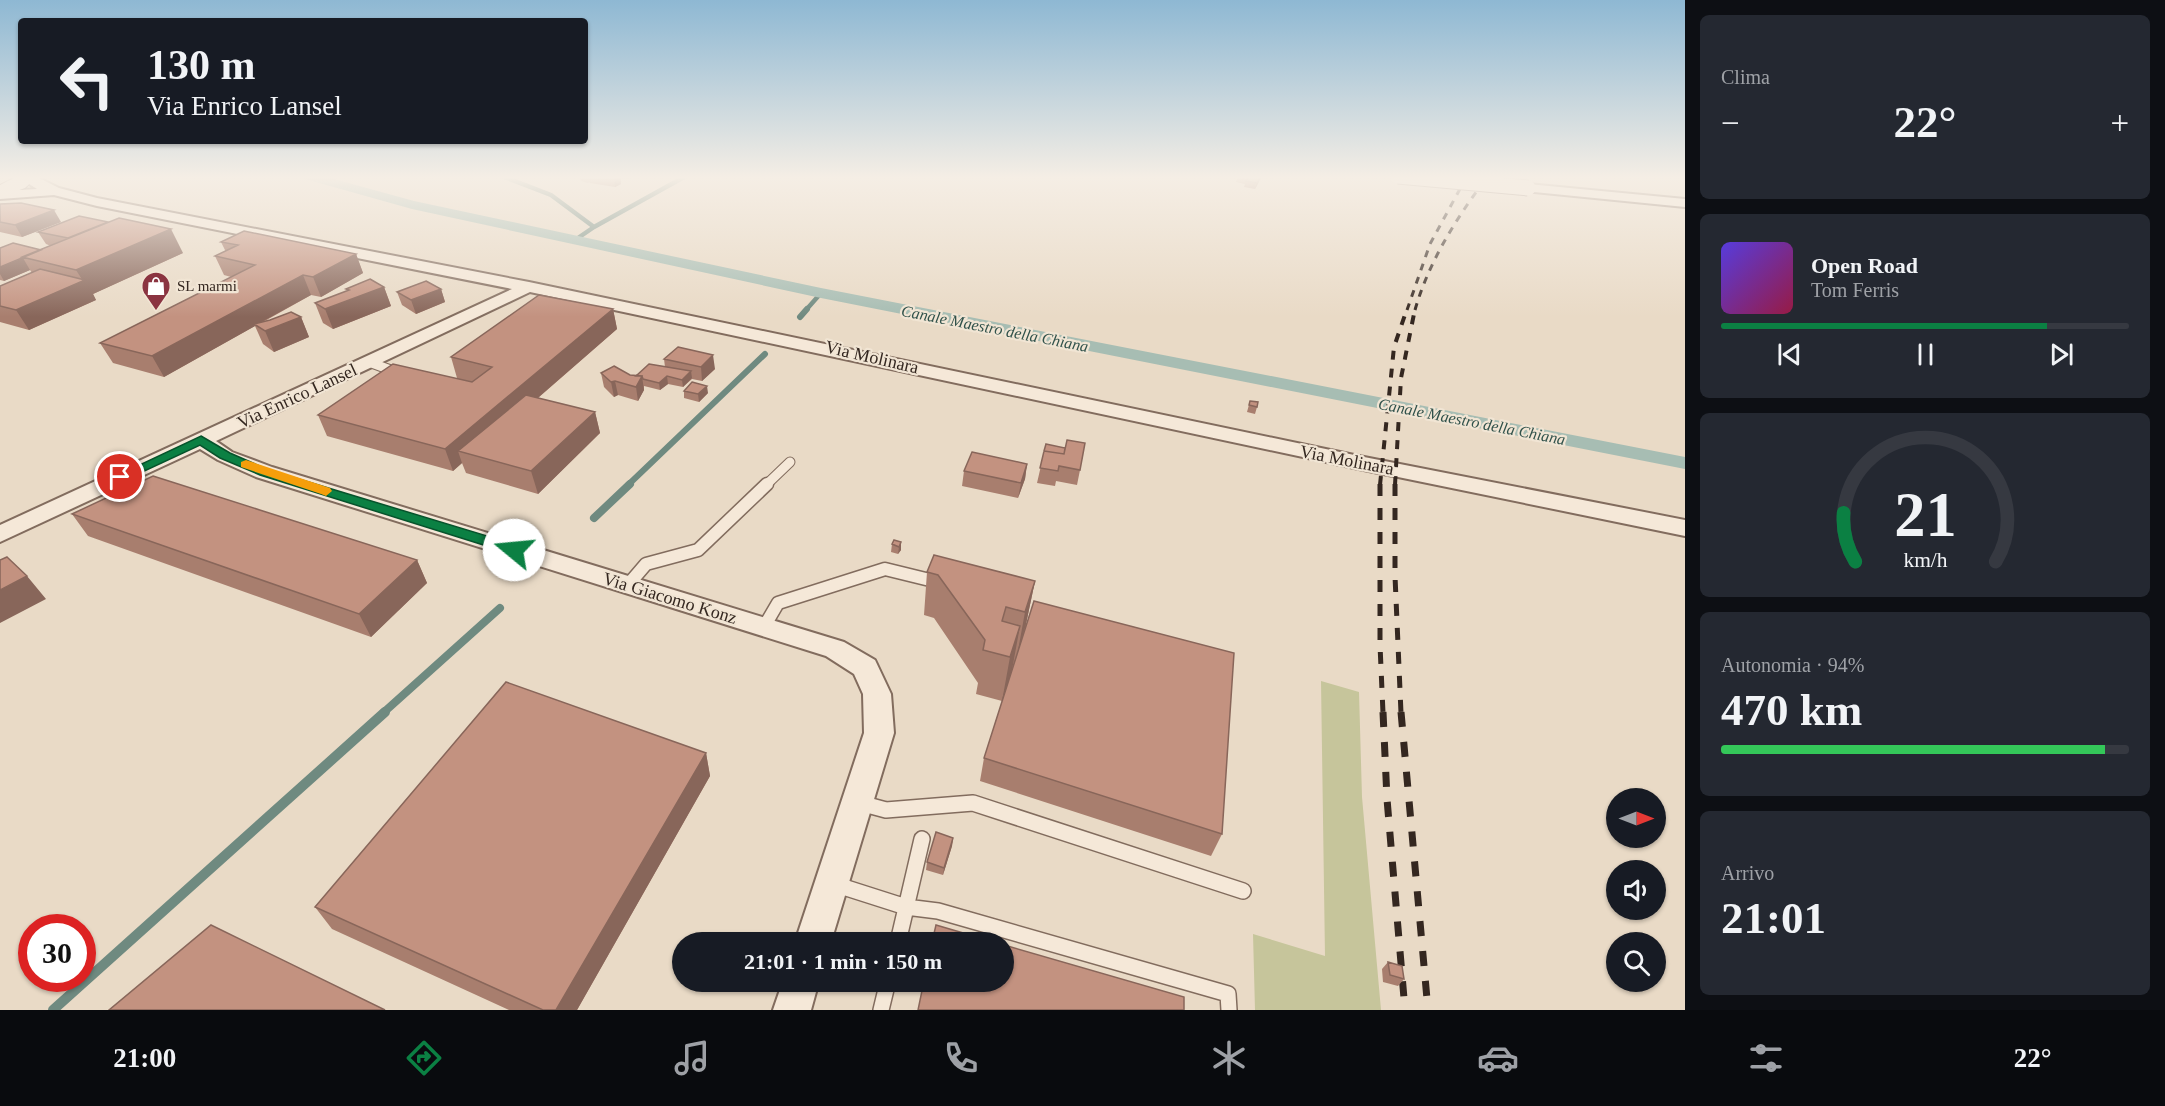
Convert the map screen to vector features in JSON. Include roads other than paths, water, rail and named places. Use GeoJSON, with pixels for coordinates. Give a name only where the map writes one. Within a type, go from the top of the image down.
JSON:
{"type":"FeatureCollection","features":[{"type":"Feature","properties":{"kind":"street","name":"Via Molinara"},"geometry":{"type":"LineString","coordinates":[[207,223],[810,344],[1299,451],[1685,528]]}},
{"type":"Feature","properties":{"kind":"street","name":"Via Enrico Lansel"},"geometry":{"type":"LineString","coordinates":[[0,534],[529,287]]}},
{"type":"Feature","properties":{"kind":"street","name":"Via Giacomo Konz"},"geometry":{"type":"LineString","coordinates":[[201,440],[225,456],[264,472],[835,649],[865,667],[877,694],[879,733],[816,932]]}},
{"type":"Feature","properties":{"kind":"street"},"geometry":{"type":"LineString","coordinates":[[792,1010],[798,992]]}},
{"type":"Feature","properties":{"kind":"lane"},"geometry":{"type":"LineString","coordinates":[[369,363],[381,369],[404,374]]}},
{"type":"Feature","properties":{"kind":"lane"},"geometry":{"type":"LineString","coordinates":[[628,585],[646,564],[698,550],[790,462]]}},
{"type":"Feature","properties":{"kind":"lane"},"geometry":{"type":"LineString","coordinates":[[764,627],[778,603],[885,569],[952,585]]}},
{"type":"Feature","properties":{"kind":"lane"},"geometry":{"type":"LineString","coordinates":[[856,803],[886,810],[973,803],[1243,891]]}},
{"type":"Feature","properties":{"kind":"lane"},"geometry":{"type":"LineString","coordinates":[[900,932],[922,839]]}},
{"type":"Feature","properties":{"kind":"lane"},"geometry":{"type":"LineString","coordinates":[[831,884],[906,907],[938,911],[1228,994],[1229,1010]]}},
{"type":"Feature","properties":{"kind":"lane"},"geometry":{"type":"LineString","coordinates":[[881,1010],[885,992]]}},
{"type":"Feature","properties":{"kind":"waterway","name":"Canale Maestro della Chiana"},"geometry":{"type":"LineString","coordinates":[[496,223],[821,293],[1685,463]]}},
{"type":"Feature","properties":{"kind":"waterway"},"geometry":{"type":"LineString","coordinates":[[589,223],[594,227]]}},
{"type":"Feature","properties":{"kind":"waterway"},"geometry":{"type":"LineString","coordinates":[[594,227],[601,223]]}},
{"type":"Feature","properties":{"kind":"waterway"},"geometry":{"type":"LineString","coordinates":[[575,240],[594,227]]}},
{"type":"Feature","properties":{"kind":"waterway"},"geometry":{"type":"LineString","coordinates":[[806,310],[821,293]]}},
{"type":"Feature","properties":{"kind":"waterway"},"geometry":{"type":"LineString","coordinates":[[800,317],[807,309]]}},
{"type":"Feature","properties":{"kind":"waterway"},"geometry":{"type":"LineString","coordinates":[[628,485],[765,354]]}},
{"type":"Feature","properties":{"kind":"waterway"},"geometry":{"type":"LineString","coordinates":[[594,518],[630,484]]}},
{"type":"Feature","properties":{"kind":"waterway"},"geometry":{"type":"LineString","coordinates":[[383,713],[500,608]]}},
{"type":"Feature","properties":{"kind":"waterway"},"geometry":{"type":"LineString","coordinates":[[53,1010],[385,712]]}},
{"type":"Feature","properties":{"kind":"railway"},"geometry":{"type":"LineString","coordinates":[[1407,310],[1430,244],[1441,223]]}},
{"type":"Feature","properties":{"kind":"railway"},"geometry":{"type":"LineString","coordinates":[[1415,310],[1428,274],[1455,223]]}},
{"type":"Feature","properties":{"kind":"railway"},"geometry":{"type":"LineString","coordinates":[[1380,485],[1394,347],[1407,309]]}},
{"type":"Feature","properties":{"kind":"railway"},"geometry":{"type":"LineString","coordinates":[[1395,485],[1401,378],[1415,309]]}},
{"type":"Feature","properties":{"kind":"railway"},"geometry":{"type":"LineString","coordinates":[[1380,485],[1380,645],[1383,713]]}},
{"type":"Feature","properties":{"kind":"railway"},"geometry":{"type":"LineString","coordinates":[[1395,485],[1395,576],[1401,713]]}},
{"type":"Feature","properties":{"kind":"railway"},"geometry":{"type":"LineString","coordinates":[[1383,712],[1387,799],[1405,1010]]}},
{"type":"Feature","properties":{"kind":"railway"},"geometry":{"type":"LineString","coordinates":[[1401,712],[1428,1010]]}},
{"type":"Feature","properties":{"kind":"place","name":"SL marmi"},"geometry":{"type":"Point","coordinates":[156,312]}}]}
